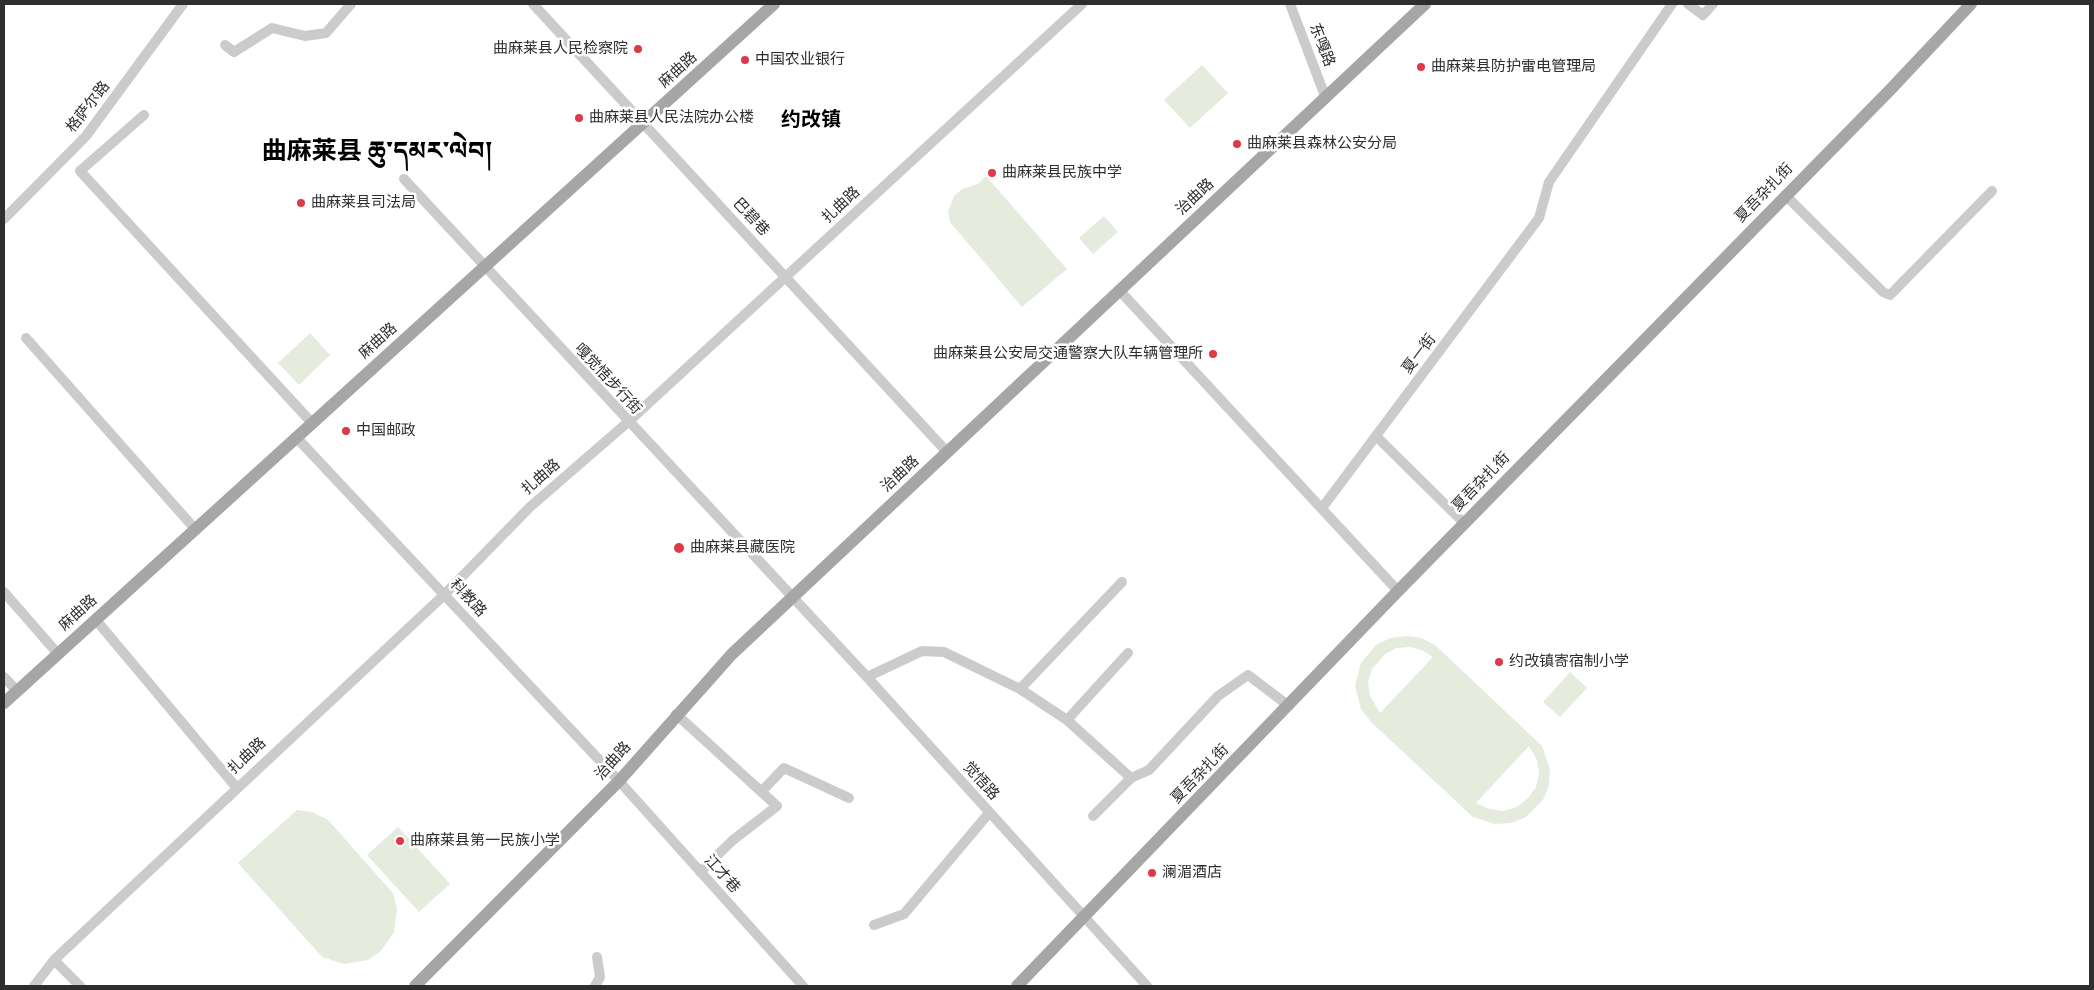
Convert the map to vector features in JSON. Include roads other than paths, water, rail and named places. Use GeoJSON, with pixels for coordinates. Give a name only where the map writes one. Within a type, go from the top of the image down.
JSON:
{"type":"FeatureCollection","features":[{"type":"Feature","properties":{"kind":"main road","name":"麻曲路"},"geometry":{"type":"LineString","coordinates":[[4,703],[774,4]]}},
{"type":"Feature","properties":{"kind":"main road","name":"夏吾杂扎街"},"geometry":{"type":"LineString","coordinates":[[1017,986],[1464,523],[1890,90],[1970,4]]}},
{"type":"Feature","properties":{"kind":"main road","name":"治曲路"},"geometry":{"type":"LineString","coordinates":[[415,986],[619,781],[676,714],[732,654],[1421,5]]}},
{"type":"Feature","properties":{"kind":"street","name":"格萨尔路"},"geometry":{"type":"LineString","coordinates":[[4,219],[86,136],[183,4]]}},
{"type":"Feature","properties":{"kind":"street"},"geometry":{"type":"LineString","coordinates":[[225,45],[234,52],[272,28],[305,36],[326,32],[351,4]]}},
{"type":"Feature","properties":{"kind":"street","name":"巴碧巷"},"geometry":{"type":"LineString","coordinates":[[533,4],[947,452]]}},
{"type":"Feature","properties":{"kind":"street","name":"扎曲路"},"geometry":{"type":"LineString","coordinates":[[34,986],[54,960],[444,594],[530,507],[628,422],[1082,4]]}},
{"type":"Feature","properties":{"kind":"street","name":"东嘎路"},"geometry":{"type":"LineString","coordinates":[[1290,4],[1326,96]]}},
{"type":"Feature","properties":{"kind":"street","name":"夏一街"},"geometry":{"type":"LineString","coordinates":[[1322,508],[1539,218],[1549,182],[1672,4]]}},
{"type":"Feature","properties":{"kind":"street"},"geometry":{"type":"LineString","coordinates":[[1688,4],[1703,15],[1713,4]]}},
{"type":"Feature","properties":{"kind":"street"},"geometry":{"type":"LineString","coordinates":[[144,115],[80,171],[312,423]]}},
{"type":"Feature","properties":{"kind":"street","name":"嘎觉悟步行街"},"geometry":{"type":"LineString","coordinates":[[404,179],[792,598]]}},
{"type":"Feature","properties":{"kind":"street"},"geometry":{"type":"LineString","coordinates":[[1785,195],[1883,292],[1890,295],[1992,191]]}},
{"type":"Feature","properties":{"kind":"street"},"geometry":{"type":"LineString","coordinates":[[1119,290],[1398,591]]}},
{"type":"Feature","properties":{"kind":"street"},"geometry":{"type":"LineString","coordinates":[[26,338],[195,529]]}},
{"type":"Feature","properties":{"kind":"street"},"geometry":{"type":"LineString","coordinates":[[1376,436],[1464,523]]}},
{"type":"Feature","properties":{"kind":"street","name":"科教路"},"geometry":{"type":"LineString","coordinates":[[296,437],[619,781]]}},
{"type":"Feature","properties":{"kind":"street"},"geometry":{"type":"LineString","coordinates":[[1020,689],[1122,582]]}},
{"type":"Feature","properties":{"kind":"street"},"geometry":{"type":"LineString","coordinates":[[4,592],[58,654]]}},
{"type":"Feature","properties":{"kind":"street","name":"觉悟路"},"geometry":{"type":"LineString","coordinates":[[792,598],[867,677],[1146,986]]}},
{"type":"Feature","properties":{"kind":"street"},"geometry":{"type":"LineString","coordinates":[[96,620],[236,788]]}},
{"type":"Feature","properties":{"kind":"street"},"geometry":{"type":"LineString","coordinates":[[867,677],[922,651],[944,652],[1020,689],[1067,720],[1132,778]]}},
{"type":"Feature","properties":{"kind":"street"},"geometry":{"type":"LineString","coordinates":[[1067,720],[1128,653]]}},
{"type":"Feature","properties":{"kind":"street"},"geometry":{"type":"LineString","coordinates":[[1093,816],[1132,778],[1149,770],[1218,696],[1248,675],[1289,706]]}},
{"type":"Feature","properties":{"kind":"street"},"geometry":{"type":"LineString","coordinates":[[4,677],[17,691]]}},
{"type":"Feature","properties":{"kind":"street"},"geometry":{"type":"LineString","coordinates":[[676,714],[777,806],[733,840],[700,872]]}},
{"type":"Feature","properties":{"kind":"street"},"geometry":{"type":"LineString","coordinates":[[761,792],[784,768],[849,798]]}},
{"type":"Feature","properties":{"kind":"street","name":"江才巷"},"geometry":{"type":"LineString","coordinates":[[619,781],[804,986]]}},
{"type":"Feature","properties":{"kind":"street"},"geometry":{"type":"LineString","coordinates":[[874,925],[904,914],[989,813]]}},
{"type":"Feature","properties":{"kind":"street"},"geometry":{"type":"LineString","coordinates":[[594,986],[600,977],[597,957]]}},
{"type":"Feature","properties":{"kind":"street"},"geometry":{"type":"LineString","coordinates":[[54,960],[80,986]]}},
{"type":"Feature","properties":{"kind":"place","name":"曲麻莱县人民检察院"},"geometry":{"type":"Point","coordinates":[638,49]}},
{"type":"Feature","properties":{"kind":"place","name":"中国农业银行"},"geometry":{"type":"Point","coordinates":[745,60]}},
{"type":"Feature","properties":{"kind":"place","name":"曲麻莱县防护雷电管理局"},"geometry":{"type":"Point","coordinates":[1421,67]}},
{"type":"Feature","properties":{"kind":"place","name":"曲麻莱县人民法院办公楼"},"geometry":{"type":"Point","coordinates":[579,118]}},
{"type":"Feature","properties":{"kind":"place","name":"曲麻莱县森林公安分局"},"geometry":{"type":"Point","coordinates":[1237,144]}},
{"type":"Feature","properties":{"kind":"place","name":"曲麻莱县民族中学"},"geometry":{"type":"Point","coordinates":[992,173]}},
{"type":"Feature","properties":{"kind":"place","name":"曲麻莱县司法局"},"geometry":{"type":"Point","coordinates":[301,203]}},
{"type":"Feature","properties":{"kind":"place","name":"曲麻莱县公安局交通警察大队车辆管理所"},"geometry":{"type":"Point","coordinates":[1213,354]}},
{"type":"Feature","properties":{"kind":"place","name":"中国邮政"},"geometry":{"type":"Point","coordinates":[346,431]}},
{"type":"Feature","properties":{"kind":"place","name":"曲麻莱县藏医院"},"geometry":{"type":"Point","coordinates":[679,548]}},
{"type":"Feature","properties":{"kind":"place","name":"约改镇寄宿制小学"},"geometry":{"type":"Point","coordinates":[1499,662]}},
{"type":"Feature","properties":{"kind":"place","name":"曲麻莱县第一民族小学"},"geometry":{"type":"Point","coordinates":[400,841]}},
{"type":"Feature","properties":{"kind":"place","name":"澜湄酒店"},"geometry":{"type":"Point","coordinates":[1152,873]}},
{"type":"Feature","properties":{"kind":"district","name":"约改镇"},"geometry":{"type":"Point","coordinates":[811,120]}},
{"type":"Feature","properties":{"kind":"district","name":"曲麻莱县 ཆུ་དམར་ལེབ།"},"geometry":{"type":"Point","coordinates":[377,152]}}]}
